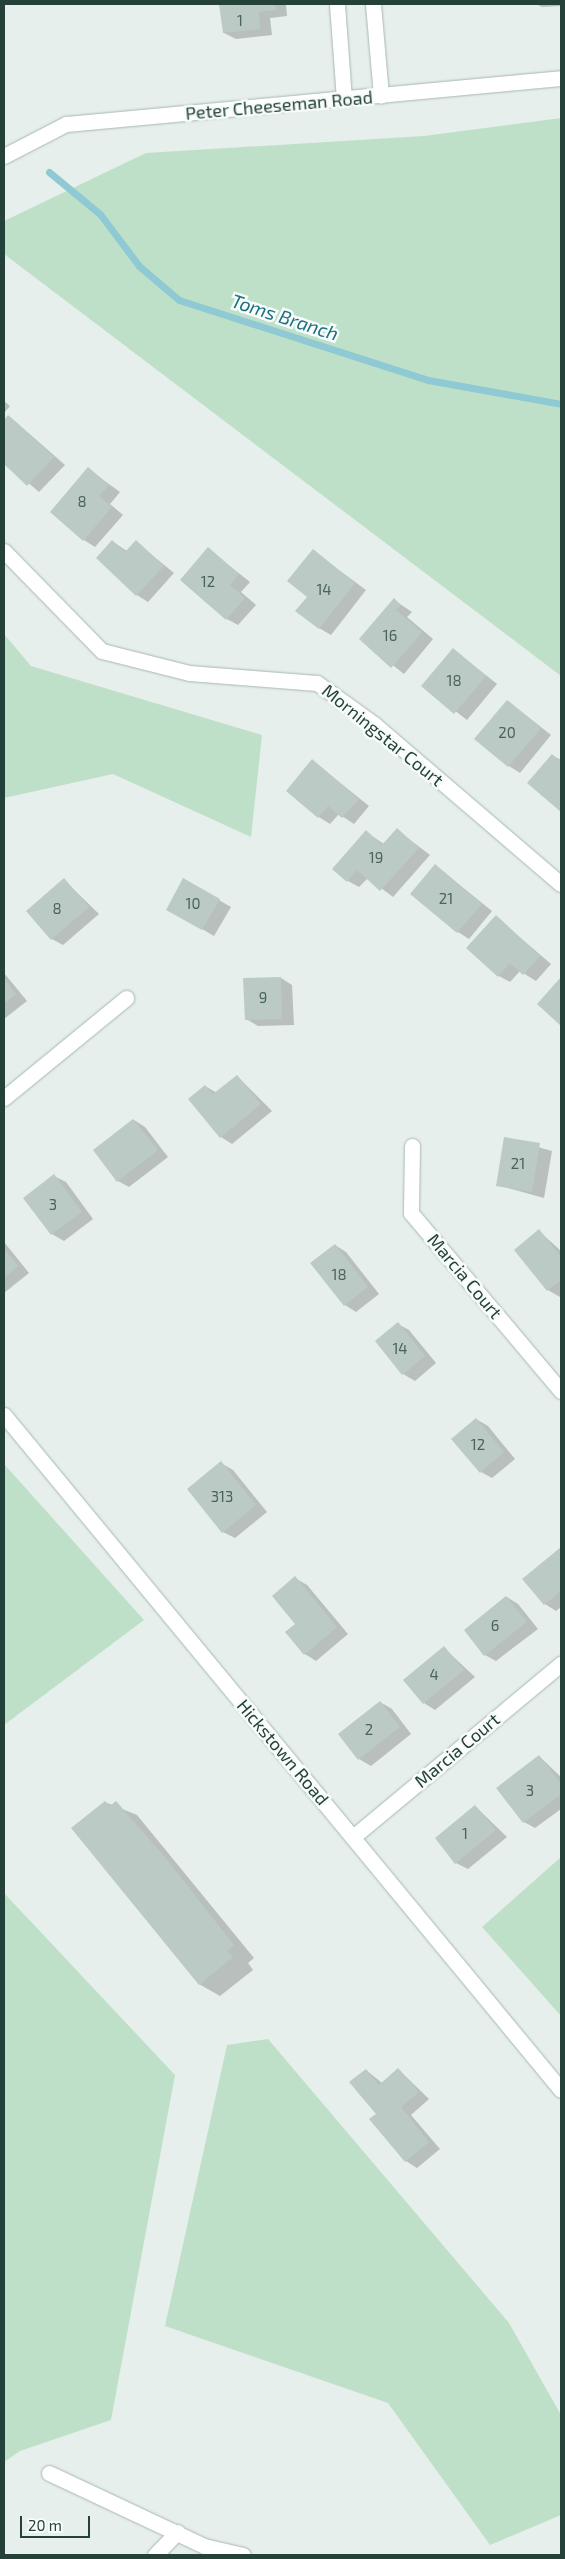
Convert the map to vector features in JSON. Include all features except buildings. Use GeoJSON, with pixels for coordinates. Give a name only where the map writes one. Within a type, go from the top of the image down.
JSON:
{"type":"FeatureCollection","features":[{"type":"Feature","properties":{"kind":"street"},"geometry":{"type":"LineString","coordinates":[[337,4],[344,99]]}},
{"type":"Feature","properties":{"kind":"street"},"geometry":{"type":"LineString","coordinates":[[373,4],[381,96]]}},
{"type":"Feature","properties":{"kind":"street","name":"Peter Cheeseman Road"},"geometry":{"type":"LineString","coordinates":[[4,156],[66,124],[561,78]]}},
{"type":"Feature","properties":{"kind":"street","name":"Morningstar Court"},"geometry":{"type":"LineString","coordinates":[[4,552],[102,651],[189,673],[317,683],[374,724],[561,884]]}},
{"type":"Feature","properties":{"kind":"street"},"geometry":{"type":"LineString","coordinates":[[4,1098],[126,998]]}},
{"type":"Feature","properties":{"kind":"street","name":"Marcia Court"},"geometry":{"type":"LineString","coordinates":[[412,1146],[412,1213],[561,1391]]}},
{"type":"Feature","properties":{"kind":"street","name":"Hickstown Road"},"geometry":{"type":"LineString","coordinates":[[4,1415],[561,2090]]}},
{"type":"Feature","properties":{"kind":"street","name":"Marcia Court"},"geometry":{"type":"LineString","coordinates":[[353,1837],[561,1664]]}},
{"type":"Feature","properties":{"kind":"street"},"geometry":{"type":"LineString","coordinates":[[49,2473],[204,2546],[243,2555]]}},
{"type":"Feature","properties":{"kind":"street"},"geometry":{"type":"LineString","coordinates":[[155,2555],[177,2532]]}},
{"type":"Feature","properties":{"kind":"green space"},"geometry":{"type":"Polygon","coordinates":[[[561,118],[561,676],[4,254],[4,221],[146,153],[424,136],[561,118]]]}},
{"type":"Feature","properties":{"kind":"green space"},"geometry":{"type":"Polygon","coordinates":[[[4,634],[31,666],[262,735],[251,837],[113,774],[4,798],[4,634]]]}},
{"type":"Feature","properties":{"kind":"green space"},"geometry":{"type":"Polygon","coordinates":[[[4,1464],[144,1620],[4,1725],[4,1464]]]}},
{"type":"Feature","properties":{"kind":"green space"},"geometry":{"type":"Polygon","coordinates":[[[561,1857],[561,2016],[482,1927],[561,1857]]]}},
{"type":"Feature","properties":{"kind":"green space"},"geometry":{"type":"Polygon","coordinates":[[[4,1893],[175,2075],[111,2420],[20,2451],[4,2462],[4,1893]]]}},
{"type":"Feature","properties":{"kind":"green space"},"geometry":{"type":"Polygon","coordinates":[[[268,2039],[509,2323],[561,2415],[561,2515],[490,2545],[388,2403],[165,2326],[227,2045],[268,2039]]]}},
{"type":"Feature","properties":{"kind":"waterway","name":"Toms Branch"},"geometry":{"type":"LineString","coordinates":[[49,172],[100,214],[139,266],[179,300],[428,380],[561,404]]}}]}
